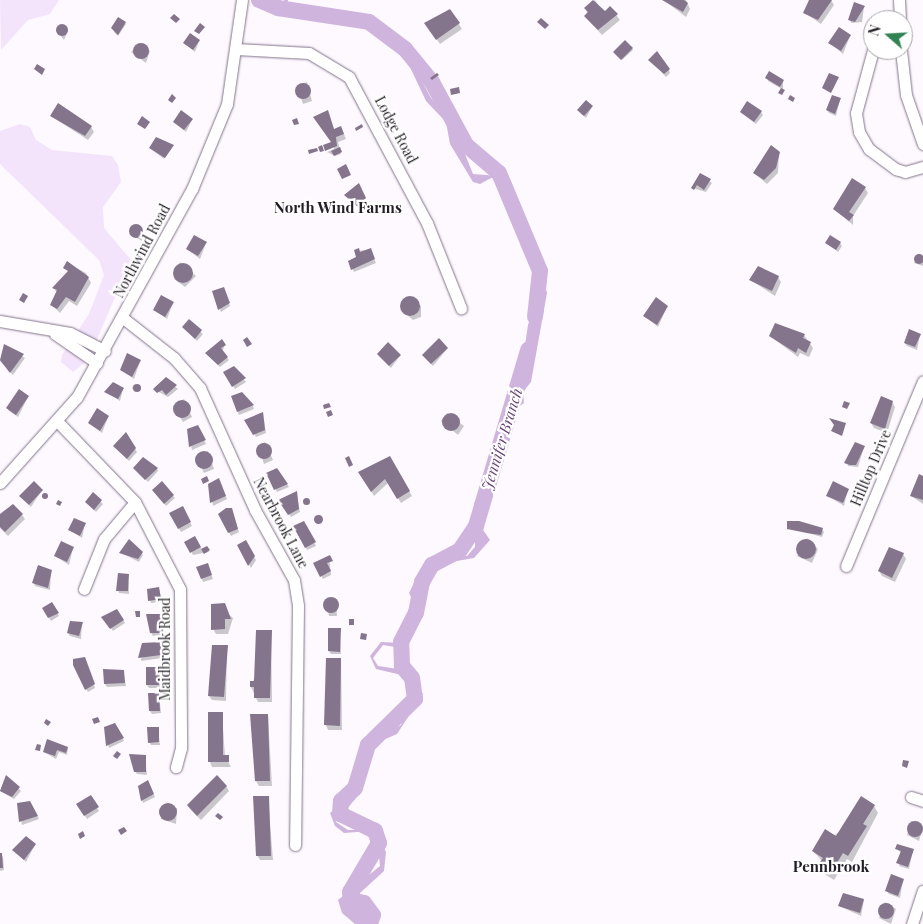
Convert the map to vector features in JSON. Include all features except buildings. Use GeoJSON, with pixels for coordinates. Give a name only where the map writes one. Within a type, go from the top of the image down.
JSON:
{"type":"FeatureCollection","features":[{"type":"Feature","properties":{"kind":"street","name":"Northwind Road"},"geometry":{"type":"LineString","coordinates":[[0,483],[58,422],[97,363],[123,318],[209,154],[227,104],[242,1]]}},
{"type":"Feature","properties":{"kind":"street","name":"Lodge Road"},"geometry":{"type":"LineString","coordinates":[[236,48],[309,53],[349,77],[427,223],[461,308]]}},
{"type":"Feature","properties":{"kind":"street"},"geometry":{"type":"LineString","coordinates":[[870,60],[856,114],[859,132],[869,149],[896,169],[905,172],[923,167]]}},
{"type":"Feature","properties":{"kind":"street"},"geometry":{"type":"LineString","coordinates":[[902,60],[906,95],[923,144]]}},
{"type":"Feature","properties":{"kind":"street","name":"Nearbrook Lane"},"geometry":{"type":"LineString","coordinates":[[123,318],[174,358],[200,388],[255,510],[294,580],[298,606],[295,845]]}},
{"type":"Feature","properties":{"kind":"street"},"geometry":{"type":"LineString","coordinates":[[0,321],[55,334],[70,334],[104,351]]}},
{"type":"Feature","properties":{"kind":"street"},"geometry":{"type":"LineString","coordinates":[[55,334],[97,363]]}},
{"type":"Feature","properties":{"kind":"street","name":"Hilltop Drive"},"geometry":{"type":"LineString","coordinates":[[846,566],[923,381]]}},
{"type":"Feature","properties":{"kind":"street","name":"Maidbrook Road"},"geometry":{"type":"LineString","coordinates":[[58,422],[135,502],[169,562],[182,600],[180,748],[176,767]]}},
{"type":"Feature","properties":{"kind":"street"},"geometry":{"type":"LineString","coordinates":[[84,589],[104,539],[135,502]]}},
{"type":"Feature","properties":{"kind":"street"},"geometry":{"type":"LineString","coordinates":[[911,797],[923,801]]}},
{"type":"Feature","properties":{"kind":"street"},"geometry":{"type":"LineString","coordinates":[[912,924],[923,891]]}},
{"type":"Feature","properties":{"kind":"shaded area"},"geometry":{"type":"Polygon","coordinates":[[[0,0],[59,0],[50,14],[28,20],[1,50],[0,0]]]}},
{"type":"Feature","properties":{"kind":"shaded area"},"geometry":{"type":"Polygon","coordinates":[[[20,124],[30,127],[36,140],[52,150],[112,156],[118,165],[121,182],[103,207],[104,228],[131,260],[88,360],[73,372],[61,362],[62,355],[89,314],[104,275],[99,260],[0,164],[0,131],[20,124]]]}},
{"type":"Feature","properties":{"kind":"water","name":"Jennifer Branch"},"geometry":{"type":"Polygon","coordinates":[[[252,0],[326,18],[366,17],[402,43],[431,98],[452,122],[473,174],[498,176],[513,191],[518,225],[527,250],[539,266],[547,293],[531,382],[523,392],[524,403],[515,409],[506,450],[478,510],[479,524],[490,540],[474,558],[434,565],[424,571],[420,614],[410,639],[401,648],[383,645],[373,658],[378,666],[405,670],[423,694],[397,734],[367,747],[356,798],[347,809],[334,814],[336,822],[348,830],[374,830],[386,852],[384,871],[360,893],[371,924],[355,924],[342,913],[338,900],[380,866],[377,836],[370,831],[344,833],[335,826],[330,813],[354,795],[360,748],[401,725],[413,684],[406,676],[376,669],[370,656],[381,642],[402,643],[409,637],[418,610],[409,593],[421,569],[438,559],[467,556],[475,547],[474,504],[519,385],[528,325],[540,288],[521,246],[504,185],[493,177],[480,184],[473,182],[450,144],[446,122],[426,101],[400,46],[386,40],[365,19],[317,20],[263,8],[252,0]]]}},
{"type":"Feature","properties":{"kind":"waterway","name":"Jennifer Branch"},"geometry":{"type":"LineString","coordinates":[[259,0],[278,8],[369,22],[405,49],[432,82],[466,145],[499,173],[540,271],[535,317]]}},
{"type":"Feature","properties":{"kind":"waterway"},"geometry":{"type":"LineString","coordinates":[[278,8],[286,0]]}},
{"type":"Feature","properties":{"kind":"waterway","name":"Jennifer Branch"},"geometry":{"type":"LineString","coordinates":[[370,924],[373,915],[364,903],[351,900],[350,892],[379,843],[375,831],[340,814],[341,801],[355,788],[368,745],[415,699],[412,678],[402,666],[401,642],[416,613],[422,582],[432,565],[460,550],[476,526],[528,350]]}},
{"type":"Feature","properties":{"kind":"district","name":"North Wind Farms"},"geometry":{"type":"Point","coordinates":[338,208]}},
{"type":"Feature","properties":{"kind":"district","name":"Pennbrook"},"geometry":{"type":"Point","coordinates":[831,867]}}]}
